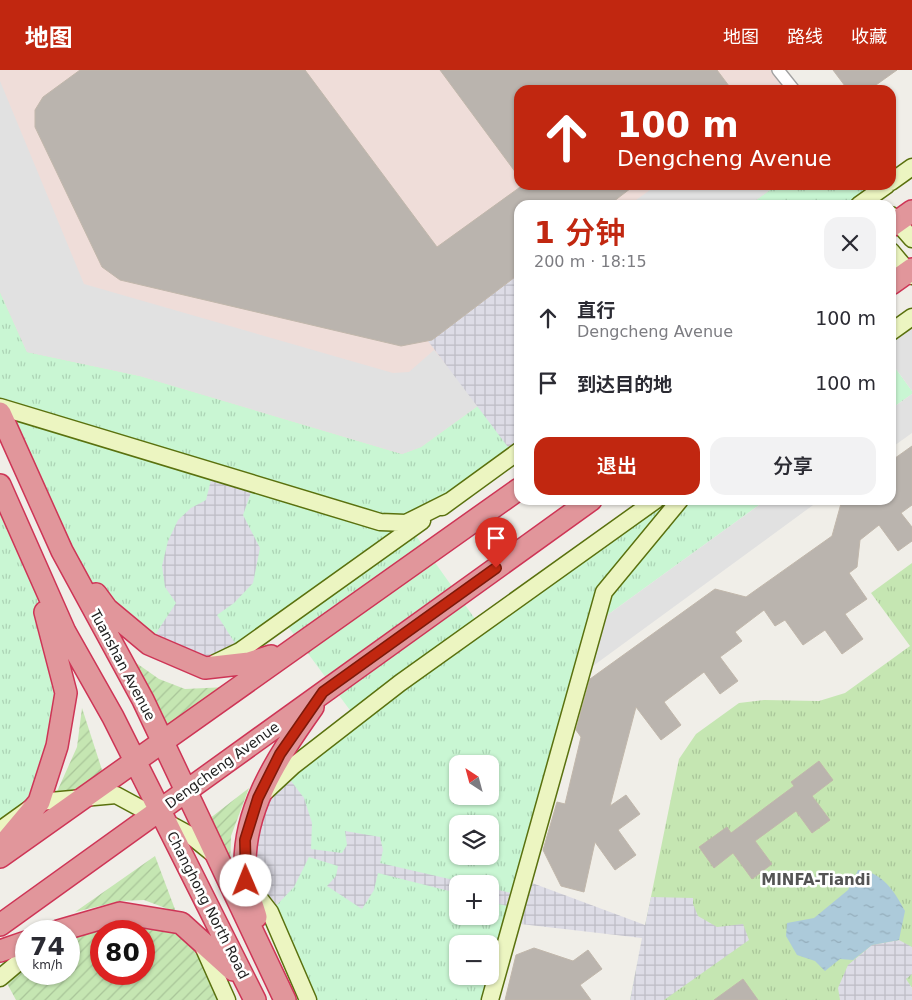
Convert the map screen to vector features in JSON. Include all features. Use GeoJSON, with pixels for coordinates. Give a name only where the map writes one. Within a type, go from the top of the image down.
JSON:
{"type":"FeatureCollection","features":[{"type":"Feature","properties":{"kind":"highway"},"geometry":{"type":"LineString","coordinates":[[896,281],[911,272]]}},
{"type":"Feature","properties":{"kind":"highway","name":"Tuanshan Avenue"},"geometry":{"type":"LineString","coordinates":[[0,413],[58,541],[143,700],[245,919]]}},
{"type":"Feature","properties":{"kind":"highway"},"geometry":{"type":"LineString","coordinates":[[0,485],[65,632],[135,759],[160,810]]}},
{"type":"Feature","properties":{"kind":"highway"},"geometry":{"type":"LineString","coordinates":[[0,857],[135,759],[514,493]]}},
{"type":"Feature","properties":{"kind":"highway","name":"Dengcheng Avenue"},"geometry":{"type":"LineString","coordinates":[[0,925],[584,505]]}},
{"type":"Feature","properties":{"kind":"highway"},"geometry":{"type":"LineString","coordinates":[[58,541],[107,609],[148,644],[205,668],[250,663],[294,647]]}},
{"type":"Feature","properties":{"kind":"highway"},"geometry":{"type":"LineString","coordinates":[[0,848],[39,802],[57,746],[66,693],[33,562]]}},
{"type":"Feature","properties":{"kind":"highway"},"geometry":{"type":"LineString","coordinates":[[269,964],[246,881],[245,840],[258,798],[280,754],[323,692]]}},
{"type":"Feature","properties":{"kind":"highway","name":"Changhong North Road"},"geometry":{"type":"LineString","coordinates":[[160,810],[225,943],[251,991]]}},
{"type":"Feature","properties":{"kind":"highway"},"geometry":{"type":"LineString","coordinates":[[80,925],[120,913],[181,923],[251,991]]}},
{"type":"Feature","properties":{"kind":"highway","name":"Changhong North Road"},"geometry":{"type":"LineString","coordinates":[[245,919],[269,964],[285,1000]]}},
{"type":"Feature","properties":{"kind":"highway"},"geometry":{"type":"LineString","coordinates":[[0,951],[15,946]]}},
{"type":"Feature","properties":{"kind":"street"},"geometry":{"type":"LineString","coordinates":[[778,70],[790,85]]}},
{"type":"Feature","properties":{"kind":"street"},"geometry":{"type":"LineString","coordinates":[[896,178],[912,167]]}},
{"type":"Feature","properties":{"kind":"street"},"geometry":{"type":"LineString","coordinates":[[866,200],[878,192]]}},
{"type":"Feature","properties":{"kind":"street"},"geometry":{"type":"LineString","coordinates":[[898,218],[912,239]]}},
{"type":"Feature","properties":{"kind":"street"},"geometry":{"type":"LineString","coordinates":[[896,257],[911,272]]}},
{"type":"Feature","properties":{"kind":"street"},"geometry":{"type":"LineString","coordinates":[[896,328],[912,317]]}},
{"type":"Feature","properties":{"kind":"street"},"geometry":{"type":"LineString","coordinates":[[896,336],[912,328]]}},
{"type":"Feature","properties":{"kind":"street"},"geometry":{"type":"LineString","coordinates":[[0,407],[380,522],[406,523],[450,501]]}},
{"type":"Feature","properties":{"kind":"street"},"geometry":{"type":"LineString","coordinates":[[205,668],[240,651],[514,455]]}},
{"type":"Feature","properties":{"kind":"street"},"geometry":{"type":"LineString","coordinates":[[258,798],[293,766],[400,683],[649,505]]}},
{"type":"Feature","properties":{"kind":"street"},"geometry":{"type":"LineString","coordinates":[[490,1000],[604,592],[676,505]]}},
{"type":"Feature","properties":{"kind":"street"},"geometry":{"type":"LineString","coordinates":[[0,830],[39,802],[116,795],[190,835],[246,881],[270,912],[308,1000]]}},
{"type":"Feature","properties":{"kind":"street"},"geometry":{"type":"LineString","coordinates":[[200,940],[227,1000]]}},
{"type":"Feature","properties":{"kind":"street"},"geometry":{"type":"LineString","coordinates":[[0,978],[15,965]]}},
{"type":"Feature","properties":{"kind":"shaded area"},"geometry":{"type":"Polygon","coordinates":[[[0,70],[778,70],[790,85],[514,85],[514,190],[872,190],[875,194],[866,200],[514,200],[514,455],[450,501],[0,407],[0,70]]]}},
{"type":"Feature","properties":{"kind":"shaded area"},"geometry":{"type":"Polygon","coordinates":[[[0,81],[84,284],[393,373],[409,372],[434,350],[479,405],[421,447],[402,454],[140,376],[27,352],[0,292],[0,81]]]}},
{"type":"Feature","properties":{"kind":"shaded area"},"geometry":{"type":"Polygon","coordinates":[[[650,190],[770,190],[756,200],[636,200],[650,190]]]}},
{"type":"Feature","properties":{"kind":"shaded area"},"geometry":{"type":"Polygon","coordinates":[[[514,278],[514,455],[428,341],[514,278]]]}},
{"type":"Feature","properties":{"kind":"shaded area"},"geometry":{"type":"Polygon","coordinates":[[[912,328],[912,391],[896,369],[896,336],[912,328]]]}},
{"type":"Feature","properties":{"kind":"shaded area"},"geometry":{"type":"Polygon","coordinates":[[[912,394],[912,433],[896,444],[896,405],[912,394]]]}},
{"type":"Feature","properties":{"kind":"shaded area"},"geometry":{"type":"Polygon","coordinates":[[[213,472],[254,484],[243,515],[260,548],[253,583],[234,603],[217,615],[240,651],[205,668],[149,644],[176,603],[165,587],[162,566],[168,541],[178,520],[191,508],[206,500],[213,472]]]}},
{"type":"Feature","properties":{"kind":"shaded area"},"geometry":{"type":"Polygon","coordinates":[[[759,505],[813,505],[582,674],[595,624],[759,505]]]}},
{"type":"Feature","properties":{"kind":"shaded area"},"geometry":{"type":"Polygon","coordinates":[[[285,773],[304,798],[312,823],[311,849],[342,853],[347,845],[345,831],[380,837],[383,850],[380,863],[449,879],[449,891],[378,873],[374,890],[362,909],[327,886],[336,876],[338,866],[309,857],[294,887],[270,912],[246,881],[258,798],[285,773]]]}},
{"type":"Feature","properties":{"kind":"shaded area"},"geometry":{"type":"Polygon","coordinates":[[[524,880],[645,925],[651,897],[693,898],[693,904],[698,916],[717,927],[743,924],[749,940],[664,1000],[630,1000],[642,938],[512,923],[516,908],[499,904],[499,890],[519,895],[524,880]]]}},
{"type":"Feature","properties":{"kind":"shaded area"},"geometry":{"type":"Polygon","coordinates":[[[899,940],[912,947],[912,974],[906,979],[912,988],[912,1000],[840,1000],[838,988],[848,965],[872,945],[899,940]]]}},
{"type":"Feature","properties":{"kind":"green space"},"geometry":{"type":"Polygon","coordinates":[[[770,190],[872,190],[875,194],[866,200],[756,200],[770,190]]]}},
{"type":"Feature","properties":{"kind":"green space"},"geometry":{"type":"Polygon","coordinates":[[[0,292],[27,352],[140,376],[402,454],[421,447],[479,405],[514,455],[407,523],[480,626],[649,505],[759,505],[595,624],[499,968],[499,935],[449,935],[449,985],[494,985],[490,1000],[308,1000],[270,912],[258,798],[355,717],[284,621],[205,668],[107,609],[62,551],[0,413],[0,292]]]}},
{"type":"Feature","properties":{"kind":"green space"},"geometry":{"type":"Polygon","coordinates":[[[896,369],[912,391],[912,394],[896,405],[896,369]]]}},
{"type":"Feature","properties":{"kind":"green space"},"geometry":{"type":"Polygon","coordinates":[[[0,485],[33,562],[66,693],[39,802],[0,830],[0,485]]]}},
{"type":"Feature","properties":{"kind":"green space"},"geometry":{"type":"Polygon","coordinates":[[[912,563],[912,988],[910,985],[888,1000],[630,1000],[679,759],[696,734],[739,703],[764,700],[819,701],[845,693],[910,646],[871,593],[912,563]]]}},
{"type":"Feature","properties":{"kind":"green space"},"geometry":{"type":"Polygon","coordinates":[[[132,660],[159,679],[185,689],[227,687],[164,728],[132,660]]]}},
{"type":"Feature","properties":{"kind":"green space"},"geometry":{"type":"Polygon","coordinates":[[[82,708],[103,773],[47,814],[77,747],[82,708]]]}},
{"type":"Feature","properties":{"kind":"green space"},"geometry":{"type":"Polygon","coordinates":[[[249,788],[231,836],[230,871],[209,819],[249,788]]]}},
{"type":"Feature","properties":{"kind":"green space"},"geometry":{"type":"Polygon","coordinates":[[[155,856],[176,912],[144,900],[121,901],[75,912],[155,856]]]}},
{"type":"Feature","properties":{"kind":"green space"},"geometry":{"type":"Polygon","coordinates":[[[120,913],[181,923],[227,1000],[16,1000],[3,976],[15,966],[15,985],[80,985],[80,927],[90,924],[90,985],[155,985],[155,920],[100,920],[120,913]]]}},
{"type":"Feature","properties":{"kind":"water"},"geometry":{"type":"Polygon","coordinates":[[[858,870],[866,871],[881,878],[901,904],[905,911],[899,940],[872,945],[853,960],[840,959],[825,971],[815,961],[797,955],[786,936],[787,923],[814,918],[848,890],[858,870]]]}},
{"type":"Feature","properties":{"kind":"building"},"geometry":{"type":"Polygon","coordinates":[[[80,70],[305,70],[437,247],[516,190],[628,190],[616,200],[514,200],[514,278],[432,340],[401,346],[120,280],[102,267],[35,127],[35,110],[43,97],[80,70]]]}},
{"type":"Feature","properties":{"kind":"building"},"geometry":{"type":"Polygon","coordinates":[[[440,70],[717,70],[728,85],[514,85],[514,170],[440,70]]]}},
{"type":"Feature","properties":{"kind":"building"},"geometry":{"type":"Polygon","coordinates":[[[833,70],[897,70],[876,85],[844,85],[833,70]]]}},
{"type":"Feature","properties":{"kind":"building"},"geometry":{"type":"Polygon","coordinates":[[[912,446],[912,505],[901,513],[912,527],[912,541],[898,551],[879,525],[860,540],[857,567],[849,573],[867,599],[845,614],[863,639],[842,654],[825,630],[803,645],[785,620],[775,626],[764,610],[735,632],[742,641],[720,657],[738,681],[720,694],[704,672],[664,702],[681,725],[661,740],[636,707],[610,806],[626,795],[640,814],[618,830],[636,855],[615,870],[595,842],[584,892],[561,886],[543,850],[557,802],[565,804],[581,737],[576,730],[590,679],[715,589],[746,597],[832,536],[841,505],[896,505],[896,457],[912,446]]]}},
{"type":"Feature","properties":{"kind":"building"},"geometry":{"type":"Polygon","coordinates":[[[819,761],[833,780],[812,796],[830,820],[812,833],[796,811],[755,841],[772,864],[752,879],[733,853],[714,868],[699,847],[727,827],[731,833],[794,786],[791,782],[819,761]]]}},
{"type":"Feature","properties":{"kind":"building"},"geometry":{"type":"Polygon","coordinates":[[[534,948],[573,961],[588,950],[602,969],[580,985],[591,1000],[505,1000],[516,955],[534,948]]]}},
{"type":"Feature","properties":{"kind":"building"},"geometry":{"type":"Polygon","coordinates":[[[743,979],[758,1000],[714,1000],[743,979]]]}},
{"type":"Feature","properties":{"kind":"district","name":"MINFA-Tiandi"},"geometry":{"type":"Point","coordinates":[816,880]}},
{"type":"Feature","properties":{"kind":"route"},"geometry":{"type":"LineString","coordinates":[[246,881],[245,840],[258,798],[280,754],[323,692],[496,568]]}}]}
